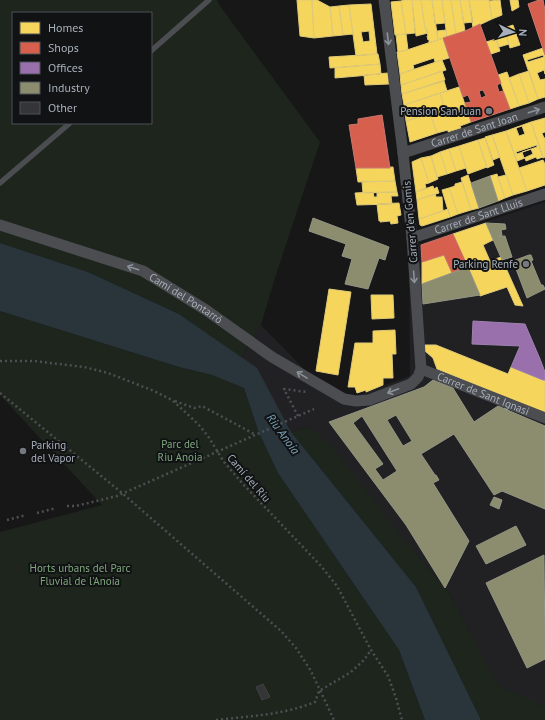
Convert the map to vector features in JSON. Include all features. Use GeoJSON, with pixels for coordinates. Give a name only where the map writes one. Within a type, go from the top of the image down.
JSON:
{"type":"FeatureCollection","features":[{"type":"Feature","properties":{"kind":"street","name":"Carrer d'en Gomis"},"geometry":{"type":"LineString","coordinates":[[384,0],[412,238],[421,369]]}},
{"type":"Feature","properties":{"kind":"street","name":"Carrer de Sant Joan"},"geometry":{"type":"LineString","coordinates":[[403,153],[545,107]]}},
{"type":"Feature","properties":{"kind":"street","name":"Carrer de Sant Lluís"},"geometry":{"type":"LineString","coordinates":[[412,238],[545,194]]}},
{"type":"Feature","properties":{"kind":"street","name":"Camí del Pontarró"},"geometry":{"type":"LineString","coordinates":[[0,226],[143,271],[206,310],[272,357],[344,399],[356,401],[369,400],[411,384],[418,377],[421,369]]}},
{"type":"Feature","properties":{"kind":"street","name":"Carrer de Sant Ignasi"},"geometry":{"type":"LineString","coordinates":[[421,369],[545,418]]}},
{"type":"Feature","properties":{"kind":"lane"},"geometry":{"type":"LineString","coordinates":[[152,50],[209,0]]}},
{"type":"Feature","properties":{"kind":"lane"},"geometry":{"type":"LineString","coordinates":[[0,183],[69,124]]}},
{"type":"Feature","properties":{"kind":"path","name":"Camí del Riu"},"geometry":{"type":"LineString","coordinates":[[0,361],[34,361],[84,367],[108,373],[154,391],[172,400],[198,424],[208,436],[224,462],[321,566],[336,586],[371,650],[388,676],[402,720]]}},
{"type":"Feature","properties":{"kind":"path"},"geometry":{"type":"LineString","coordinates":[[298,416],[284,389],[311,392]]}},
{"type":"Feature","properties":{"kind":"path"},"geometry":{"type":"LineString","coordinates":[[0,393],[122,493],[281,631],[296,648],[311,671],[334,720]]}},
{"type":"Feature","properties":{"kind":"path"},"geometry":{"type":"LineString","coordinates":[[172,400],[194,408],[202,406],[256,435]]}},
{"type":"Feature","properties":{"kind":"path"},"geometry":{"type":"LineString","coordinates":[[67,506],[76,506],[122,493],[314,409]]}},
{"type":"Feature","properties":{"kind":"path"},"geometry":{"type":"LineString","coordinates":[[37,513],[56,508]]}},
{"type":"Feature","properties":{"kind":"path"},"geometry":{"type":"LineString","coordinates":[[7,520],[26,516]]}},
{"type":"Feature","properties":{"kind":"path"},"geometry":{"type":"LineString","coordinates":[[216,720],[277,713],[316,702],[320,691],[351,672],[364,660],[371,650]]}},
{"type":"Feature","properties":{"kind":"shaded area"},"geometry":{"type":"Polygon","coordinates":[[[545,202],[545,707],[499,687],[449,593],[309,427],[291,432],[241,357],[261,325],[316,381],[353,397],[410,376],[409,247],[545,202]]]}},
{"type":"Feature","properties":{"kind":"green space"},"geometry":{"type":"Polygon","coordinates":[[[0,0],[217,0],[320,142],[261,325],[241,357],[179,314],[88,272],[0,243],[0,0]]]}},
{"type":"Feature","properties":{"kind":"green space"},"geometry":{"type":"Polygon","coordinates":[[[0,311],[179,367],[212,375],[244,388],[259,433],[278,473],[399,650],[425,720],[0,720],[0,532],[102,505],[0,395],[0,311]]]}},
{"type":"Feature","properties":{"kind":"green space"},"geometry":{"type":"Polygon","coordinates":[[[309,427],[331,445],[395,528],[449,593],[499,686],[545,707],[545,720],[481,720],[416,587],[291,432],[309,427]]]}},
{"type":"Feature","properties":{"kind":"water","name":"Riu Anoia"},"geometry":{"type":"Polygon","coordinates":[[[0,243],[88,272],[179,314],[257,368],[291,432],[416,587],[481,720],[425,720],[399,650],[278,473],[259,433],[244,388],[212,375],[179,367],[0,311],[0,243]]]}},
{"type":"Feature","properties":{"kind":"building: Homes"},"geometry":{"type":"Polygon","coordinates":[[[297,0],[312,0],[314,38],[300,36],[297,0]]]}},
{"type":"Feature","properties":{"kind":"building: Homes"},"geometry":{"type":"Polygon","coordinates":[[[312,0],[317,0],[330,7],[333,36],[314,38],[312,0]]]}},
{"type":"Feature","properties":{"kind":"building: Homes"},"geometry":{"type":"Polygon","coordinates":[[[412,0],[415,33],[406,34],[401,1],[412,0]]]}},
{"type":"Feature","properties":{"kind":"building: Homes"},"geometry":{"type":"Polygon","coordinates":[[[412,0],[421,0],[425,28],[428,33],[416,36],[412,0]]]}},
{"type":"Feature","properties":{"kind":"building: Homes"},"geometry":{"type":"Polygon","coordinates":[[[421,0],[432,0],[438,40],[429,43],[425,28],[421,0]]]}},
{"type":"Feature","properties":{"kind":"building: Homes"},"geometry":{"type":"Polygon","coordinates":[[[432,0],[442,0],[445,23],[435,24],[432,0]]]}},
{"type":"Feature","properties":{"kind":"building: Homes"},"geometry":{"type":"Polygon","coordinates":[[[442,0],[451,0],[456,34],[447,37],[442,0]]]}},
{"type":"Feature","properties":{"kind":"building: Homes"},"geometry":{"type":"Polygon","coordinates":[[[451,0],[460,0],[465,31],[456,34],[451,0]]]}},
{"type":"Feature","properties":{"kind":"building: Homes"},"geometry":{"type":"Polygon","coordinates":[[[460,0],[469,0],[473,22],[464,23],[460,0]]]}},
{"type":"Feature","properties":{"kind":"building: Homes"},"geometry":{"type":"Polygon","coordinates":[[[469,0],[489,0],[492,19],[473,28],[469,0]]]}},
{"type":"Feature","properties":{"kind":"building: Homes"},"geometry":{"type":"Polygon","coordinates":[[[500,0],[502,15],[492,19],[489,1],[500,0]]]}},
{"type":"Feature","properties":{"kind":"building: Homes"},"geometry":{"type":"Polygon","coordinates":[[[510,0],[518,0],[519,7],[512,11],[510,0]]]}},
{"type":"Feature","properties":{"kind":"building: Homes"},"geometry":{"type":"Polygon","coordinates":[[[401,1],[406,34],[395,35],[391,2],[401,1]]]}},
{"type":"Feature","properties":{"kind":"building: Homes"},"geometry":{"type":"Polygon","coordinates":[[[371,4],[377,54],[356,56],[349,5],[371,4]],[[369,31],[361,32],[363,42],[370,41],[369,31]]]}},
{"type":"Feature","properties":{"kind":"building: Homes"},"geometry":{"type":"Polygon","coordinates":[[[349,5],[353,34],[343,35],[339,6],[349,5]]]}},
{"type":"Feature","properties":{"kind":"building: Homes"},"geometry":{"type":"Polygon","coordinates":[[[339,6],[343,35],[333,36],[330,7],[339,6]]]}},
{"type":"Feature","properties":{"kind":"building: Homes"},"geometry":{"type":"Polygon","coordinates":[[[513,25],[520,45],[510,48],[504,28],[513,25]]]}},
{"type":"Feature","properties":{"kind":"building: Homes"},"geometry":{"type":"Polygon","coordinates":[[[446,30],[447,37],[438,40],[437,31],[446,30]]]}},
{"type":"Feature","properties":{"kind":"building: Homes"},"geometry":{"type":"Polygon","coordinates":[[[406,34],[408,50],[398,52],[396,35],[406,34]]]}},
{"type":"Feature","properties":{"kind":"building: Homes"},"geometry":{"type":"Polygon","coordinates":[[[506,36],[509,44],[499,47],[496,39],[506,36]]]}},
{"type":"Feature","properties":{"kind":"building: Homes"},"geometry":{"type":"Polygon","coordinates":[[[443,38],[449,58],[435,62],[434,58],[413,65],[414,69],[400,74],[397,52],[443,38]]]}},
{"type":"Feature","properties":{"kind":"building: Homes"},"geometry":{"type":"Polygon","coordinates":[[[496,39],[500,51],[491,54],[486,42],[496,39]]]}},
{"type":"Feature","properties":{"kind":"building: Homes"},"geometry":{"type":"Polygon","coordinates":[[[543,48],[545,55],[545,74],[544,70],[537,73],[540,80],[545,79],[545,97],[538,99],[523,55],[543,48]],[[543,55],[527,60],[528,62],[544,57],[543,55]]]}},
{"type":"Feature","properties":{"kind":"building: Homes"},"geometry":{"type":"Polygon","coordinates":[[[378,54],[380,64],[330,68],[329,57],[378,54]]]}},
{"type":"Feature","properties":{"kind":"building: Homes"},"geometry":{"type":"Polygon","coordinates":[[[442,60],[446,70],[401,85],[400,74],[442,60]]]}},
{"type":"Feature","properties":{"kind":"building: Homes"},"geometry":{"type":"Polygon","coordinates":[[[380,64],[381,74],[335,78],[335,68],[380,64]]]}},
{"type":"Feature","properties":{"kind":"building: Homes"},"geometry":{"type":"Polygon","coordinates":[[[442,71],[445,80],[402,94],[401,85],[442,71]]]}},
{"type":"Feature","properties":{"kind":"building: Homes"},"geometry":{"type":"Polygon","coordinates":[[[529,71],[538,99],[529,103],[519,74],[529,71]]]}},
{"type":"Feature","properties":{"kind":"building: Homes"},"geometry":{"type":"Polygon","coordinates":[[[507,72],[519,106],[510,109],[498,75],[507,72]]]}},
{"type":"Feature","properties":{"kind":"building: Homes"},"geometry":{"type":"Polygon","coordinates":[[[388,73],[389,84],[365,85],[364,75],[388,73]]]}},
{"type":"Feature","properties":{"kind":"building: Homes"},"geometry":{"type":"Polygon","coordinates":[[[519,74],[529,103],[519,106],[509,78],[519,74]]]}},
{"type":"Feature","properties":{"kind":"building: Homes"},"geometry":{"type":"Polygon","coordinates":[[[444,81],[447,91],[404,105],[402,94],[444,81]]]}},
{"type":"Feature","properties":{"kind":"building: Homes"},"geometry":{"type":"Polygon","coordinates":[[[459,87],[471,122],[460,126],[461,128],[448,132],[448,130],[437,133],[430,114],[445,109],[440,93],[459,87]]]}},
{"type":"Feature","properties":{"kind":"building: Homes"},"geometry":{"type":"Polygon","coordinates":[[[440,93],[445,109],[406,121],[404,105],[440,93]]]}},
{"type":"Feature","properties":{"kind":"building: Homes"},"geometry":{"type":"Polygon","coordinates":[[[430,114],[437,133],[410,142],[406,121],[430,114]]]}},
{"type":"Feature","properties":{"kind":"building: Homes"},"geometry":{"type":"Polygon","coordinates":[[[545,118],[545,132],[542,133],[545,138],[545,157],[543,158],[531,122],[545,118]]]}},
{"type":"Feature","properties":{"kind":"building: Homes"},"geometry":{"type":"Polygon","coordinates":[[[531,122],[543,157],[537,159],[536,157],[526,161],[525,158],[517,161],[506,131],[531,122]],[[522,126],[516,128],[519,136],[525,134],[522,126]],[[537,145],[516,152],[517,154],[522,152],[524,158],[533,154],[531,149],[537,147],[537,145]]]}},
{"type":"Feature","properties":{"kind":"building: Homes"},"geometry":{"type":"Polygon","coordinates":[[[506,131],[527,191],[513,195],[492,135],[506,131]]]}},
{"type":"Feature","properties":{"kind":"building: Homes"},"geometry":{"type":"Polygon","coordinates":[[[492,135],[500,157],[493,160],[485,137],[492,135]]]}},
{"type":"Feature","properties":{"kind":"building: Homes"},"geometry":{"type":"Polygon","coordinates":[[[485,138],[494,165],[487,168],[478,140],[485,138]]]}},
{"type":"Feature","properties":{"kind":"building: Homes"},"geometry":{"type":"Polygon","coordinates":[[[478,140],[487,167],[468,174],[459,146],[478,140]]]}},
{"type":"Feature","properties":{"kind":"building: Homes"},"geometry":{"type":"Polygon","coordinates":[[[459,146],[466,168],[456,171],[449,149],[459,146]]]}},
{"type":"Feature","properties":{"kind":"building: Homes"},"geometry":{"type":"Polygon","coordinates":[[[449,149],[456,171],[447,174],[440,152],[449,149]]]}},
{"type":"Feature","properties":{"kind":"building: Homes"},"geometry":{"type":"Polygon","coordinates":[[[440,152],[447,174],[437,177],[431,156],[440,152]]]}},
{"type":"Feature","properties":{"kind":"building: Homes"},"geometry":{"type":"Polygon","coordinates":[[[431,156],[438,179],[429,183],[421,158],[431,156]]]}},
{"type":"Feature","properties":{"kind":"building: Homes"},"geometry":{"type":"Polygon","coordinates":[[[421,158],[429,183],[425,184],[426,188],[416,192],[412,162],[421,158]]]}},
{"type":"Feature","properties":{"kind":"building: Homes"},"geometry":{"type":"Polygon","coordinates":[[[543,160],[545,164],[545,185],[527,191],[519,168],[543,160]]]}},
{"type":"Feature","properties":{"kind":"building: Homes"},"geometry":{"type":"Polygon","coordinates":[[[393,167],[395,181],[358,182],[356,168],[393,167]]]}},
{"type":"Feature","properties":{"kind":"building: Homes"},"geometry":{"type":"Polygon","coordinates":[[[497,174],[505,198],[498,201],[490,176],[497,174]]]}},
{"type":"Feature","properties":{"kind":"building: Homes"},"geometry":{"type":"Polygon","coordinates":[[[468,175],[479,208],[471,210],[461,178],[468,175]]]}},
{"type":"Feature","properties":{"kind":"building: Homes"},"geometry":{"type":"Polygon","coordinates":[[[506,175],[513,195],[505,198],[498,177],[506,175]]]}},
{"type":"Feature","properties":{"kind":"building: Homes"},"geometry":{"type":"Polygon","coordinates":[[[395,181],[397,192],[363,193],[362,182],[395,181]]]}},
{"type":"Feature","properties":{"kind":"building: Homes"},"geometry":{"type":"Polygon","coordinates":[[[462,182],[471,210],[458,214],[449,188],[462,182]]]}},
{"type":"Feature","properties":{"kind":"building: Homes"},"geometry":{"type":"Polygon","coordinates":[[[433,186],[434,189],[437,187],[439,193],[417,200],[416,192],[433,186]]]}},
{"type":"Feature","properties":{"kind":"building: Homes"},"geometry":{"type":"Polygon","coordinates":[[[449,188],[458,214],[450,217],[442,190],[449,188]]]}},
{"type":"Feature","properties":{"kind":"building: Homes"},"geometry":{"type":"Polygon","coordinates":[[[373,192],[374,197],[377,197],[377,192],[397,192],[398,196],[391,196],[392,204],[357,205],[355,193],[373,192]]]}},
{"type":"Feature","properties":{"kind":"building: Homes"},"geometry":{"type":"Polygon","coordinates":[[[435,194],[436,197],[442,197],[443,211],[419,219],[417,200],[435,194]]]}},
{"type":"Feature","properties":{"kind":"building: Homes"},"geometry":{"type":"Polygon","coordinates":[[[399,203],[401,215],[397,216],[398,223],[391,224],[390,221],[379,221],[377,204],[399,203]]]}},
{"type":"Feature","properties":{"kind":"building: Homes"},"geometry":{"type":"Polygon","coordinates":[[[448,209],[450,217],[422,226],[420,225],[419,219],[448,209]]]}},
{"type":"Feature","properties":{"kind":"building: Homes"},"geometry":{"type":"Polygon","coordinates":[[[486,223],[493,240],[483,245],[490,261],[501,257],[523,306],[515,305],[507,287],[480,296],[453,234],[486,223]]]}},
{"type":"Feature","properties":{"kind":"building: Homes"},"geometry":{"type":"Polygon","coordinates":[[[444,255],[452,273],[422,284],[422,262],[444,255]]]}},
{"type":"Feature","properties":{"kind":"building: Homes"},"geometry":{"type":"Polygon","coordinates":[[[329,289],[351,292],[338,375],[316,371],[329,289]]]}},
{"type":"Feature","properties":{"kind":"building: Homes"},"geometry":{"type":"Polygon","coordinates":[[[371,295],[393,295],[394,318],[372,319],[371,295]]]}},
{"type":"Feature","properties":{"kind":"building: Homes"},"geometry":{"type":"Polygon","coordinates":[[[395,330],[396,354],[392,354],[393,378],[383,378],[383,385],[366,392],[366,390],[357,393],[355,387],[348,387],[355,343],[373,343],[373,331],[395,330]]]}},
{"type":"Feature","properties":{"kind":"building: Homes"},"geometry":{"type":"Polygon","coordinates":[[[425,345],[436,345],[508,374],[511,367],[545,380],[545,413],[437,369],[433,358],[425,351],[425,345]]]}},
{"type":"Feature","properties":{"kind":"building: Shops"},"geometry":{"type":"Polygon","coordinates":[[[543,0],[545,10],[545,55],[528,4],[543,0]]]}},
{"type":"Feature","properties":{"kind":"building: Shops"},"geometry":{"type":"Polygon","coordinates":[[[480,24],[501,83],[497,85],[499,92],[503,91],[510,109],[471,122],[465,103],[471,102],[468,95],[463,97],[443,38],[465,31],[480,24]],[[483,90],[479,91],[481,98],[486,96],[483,90]]]}},
{"type":"Feature","properties":{"kind":"building: Shops"},"geometry":{"type":"Polygon","coordinates":[[[382,115],[390,168],[356,168],[349,125],[358,124],[358,119],[382,115]]]}},
{"type":"Feature","properties":{"kind":"building: Shops"},"geometry":{"type":"Polygon","coordinates":[[[453,234],[468,267],[452,273],[444,255],[422,262],[421,245],[453,234]]]}},
{"type":"Feature","properties":{"kind":"building: Offices"},"geometry":{"type":"Polygon","coordinates":[[[473,321],[525,324],[545,372],[545,380],[511,367],[520,346],[472,344],[473,321]]]}},
{"type":"Feature","properties":{"kind":"building: Industry"},"geometry":{"type":"Polygon","coordinates":[[[490,176],[498,201],[479,208],[471,183],[490,176]]]}},
{"type":"Feature","properties":{"kind":"building: Industry"},"geometry":{"type":"Polygon","coordinates":[[[313,218],[389,247],[385,260],[379,258],[368,289],[345,284],[352,259],[342,256],[346,244],[309,231],[313,218]]]}},
{"type":"Feature","properties":{"kind":"building: Industry"},"geometry":{"type":"Polygon","coordinates":[[[486,223],[505,224],[506,229],[501,230],[502,235],[499,236],[505,236],[512,257],[502,260],[486,223]]]}},
{"type":"Feature","properties":{"kind":"building: Industry"},"geometry":{"type":"Polygon","coordinates":[[[531,255],[533,260],[531,261],[541,285],[543,285],[545,289],[527,298],[513,261],[531,255]]]}},
{"type":"Feature","properties":{"kind":"building: Industry"},"geometry":{"type":"Polygon","coordinates":[[[468,267],[480,295],[423,304],[422,284],[468,267]]]}},
{"type":"Feature","properties":{"kind":"building: Industry"},"geometry":{"type":"Polygon","coordinates":[[[433,380],[453,388],[474,422],[498,406],[545,426],[545,509],[502,491],[494,495],[454,434],[421,454],[439,480],[433,483],[469,541],[445,588],[406,525],[329,422],[424,387],[433,380]],[[396,415],[387,420],[403,446],[412,441],[396,415]],[[362,416],[353,423],[383,464],[375,469],[383,480],[397,471],[362,416]]]}},
{"type":"Feature","properties":{"kind":"building: Industry"},"geometry":{"type":"Polygon","coordinates":[[[494,497],[502,500],[499,509],[490,505],[494,497]]]}},
{"type":"Feature","properties":{"kind":"building: Industry"},"geometry":{"type":"Polygon","coordinates":[[[516,526],[526,545],[486,564],[476,546],[516,526]]]}},
{"type":"Feature","properties":{"kind":"building: Industry"},"geometry":{"type":"Polygon","coordinates":[[[544,555],[545,659],[527,668],[486,583],[544,555]]]}},
{"type":"Feature","properties":{"kind":"building: Other"},"geometry":{"type":"Polygon","coordinates":[[[263,684],[270,697],[262,700],[256,687],[263,684]]]}},
{"type":"Feature","properties":{"kind":"place","name":"Pension San Juan"},"geometry":{"type":"Point","coordinates":[489,111]}},
{"type":"Feature","properties":{"kind":"place","name":"Parking Renfe"},"geometry":{"type":"Point","coordinates":[526,264]}},
{"type":"Feature","properties":{"kind":"place","name":"Parking del Vapor"},"geometry":{"type":"Point","coordinates":[23,451]}},
{"type":"Feature","properties":{"kind":"park label","name":"Parc del Riu Anoia"},"geometry":{"type":"Point","coordinates":[180,450]}},
{"type":"Feature","properties":{"kind":"park label","name":"Horts urbans del Parc Fluvial de l'Anoia"},"geometry":{"type":"Point","coordinates":[80,574]}}]}
